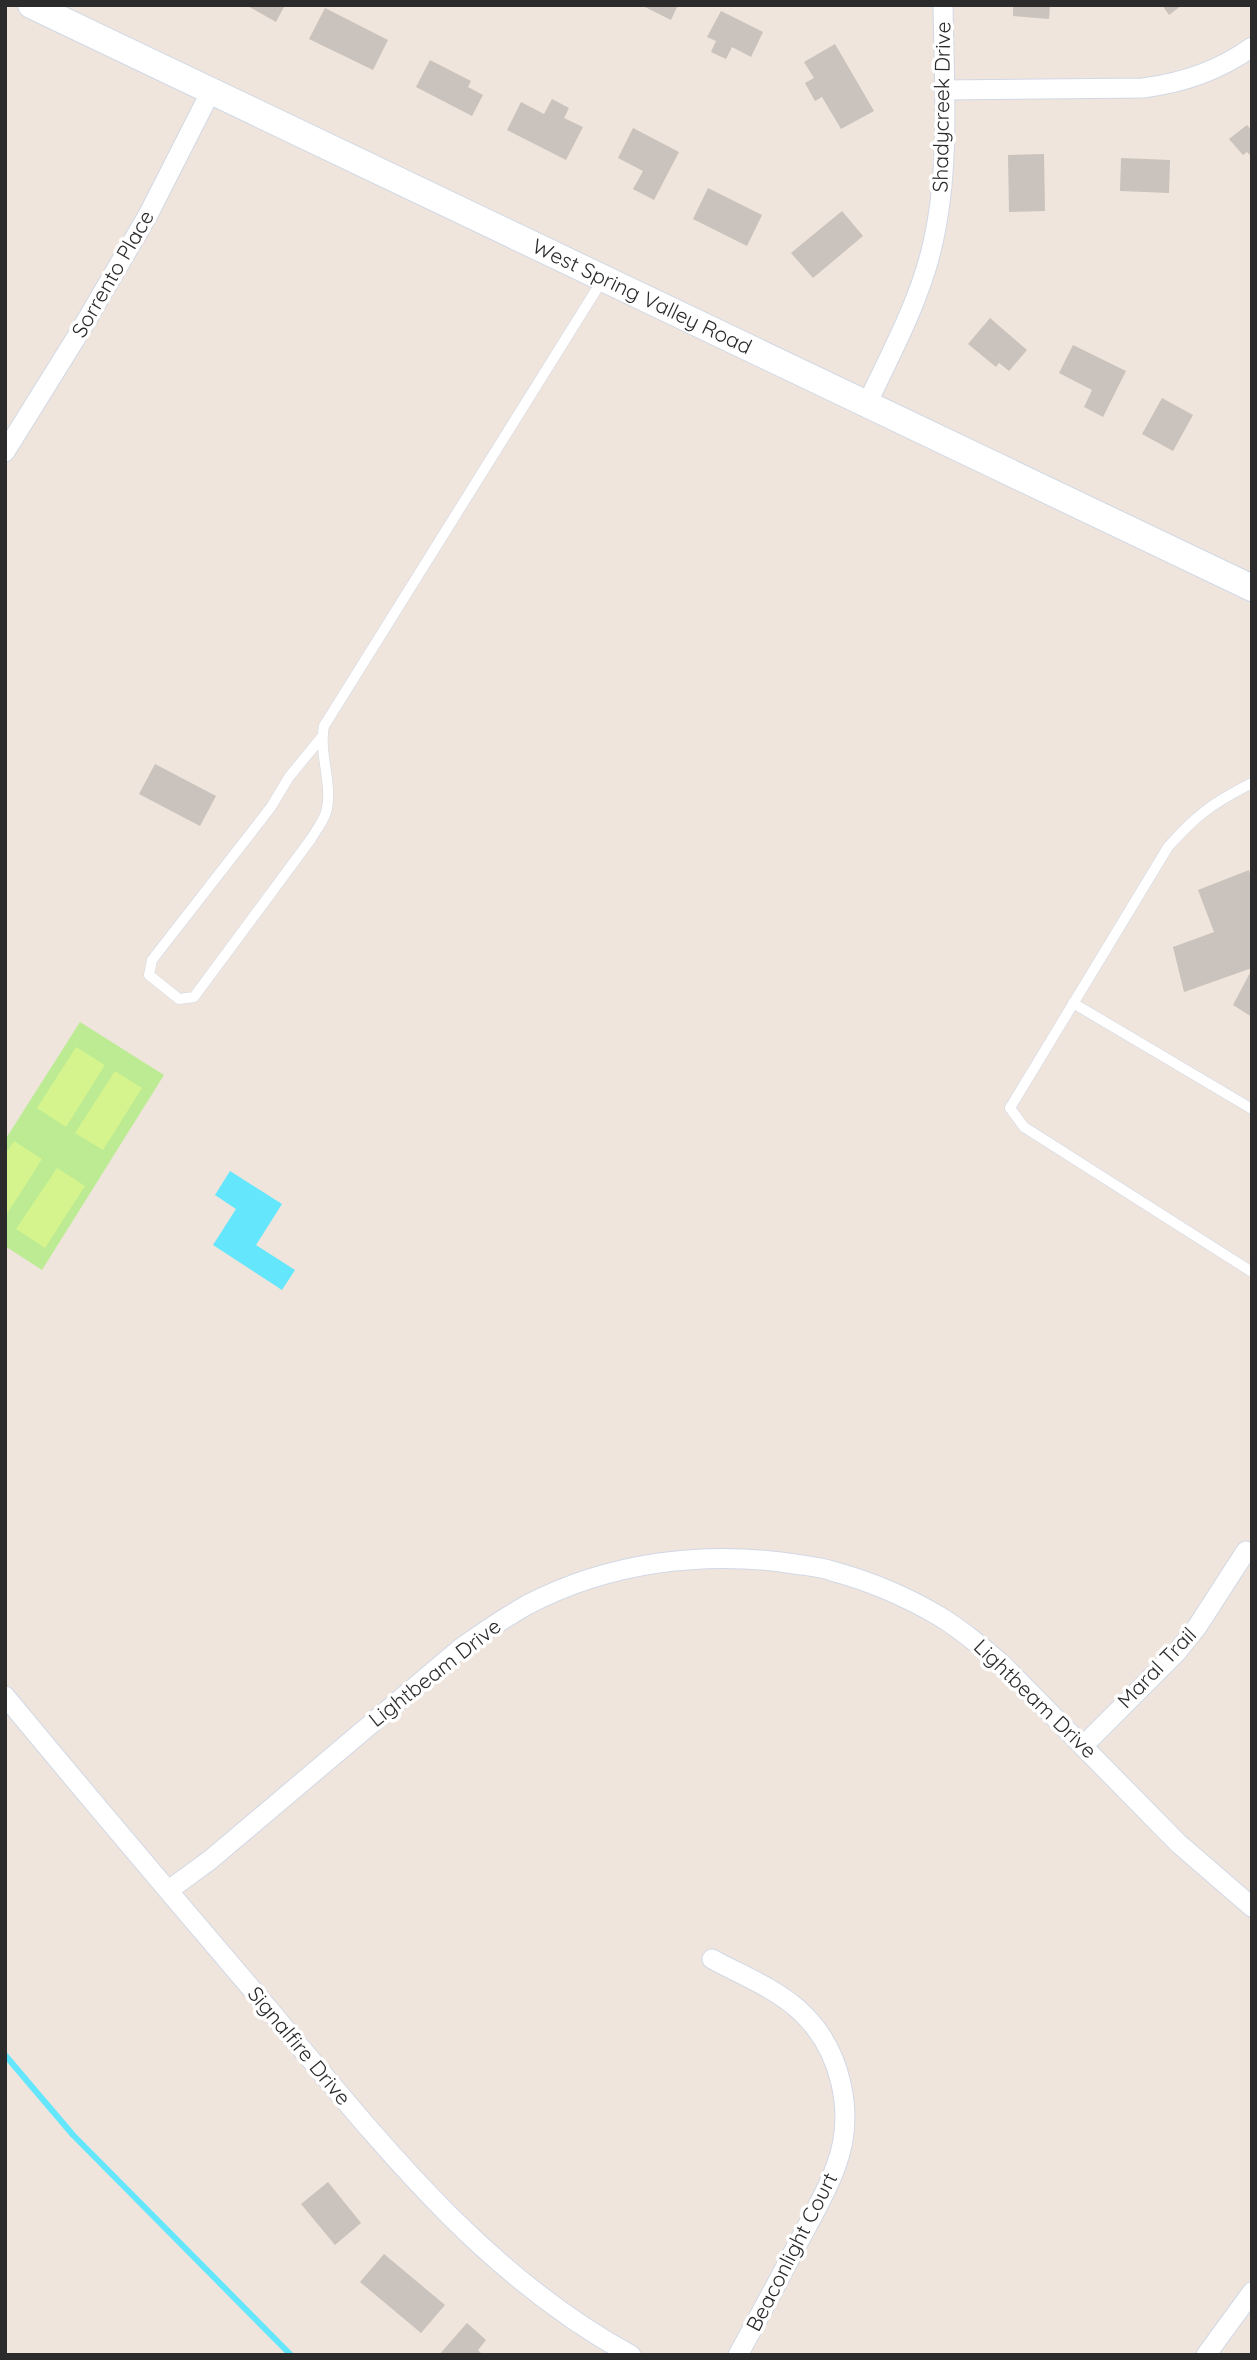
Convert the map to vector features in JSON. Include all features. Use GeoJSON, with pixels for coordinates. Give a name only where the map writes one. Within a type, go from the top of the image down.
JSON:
{"type":"FeatureCollection","features":[{"type":"Feature","properties":{"kind":"street","name":"West Spring Valley Road"},"geometry":{"type":"LineString","coordinates":[[31,5],[1252,588]]}},
{"type":"Feature","properties":{"kind":"street","name":"Shadycreek Drive"},"geometry":{"type":"LineString","coordinates":[[867,404],[912,307],[939,217],[943,179],[943,5]]}},
{"type":"Feature","properties":{"kind":"street"},"geometry":{"type":"LineString","coordinates":[[944,90],[1143,88],[1172,84],[1210,72],[1252,47]]}},
{"type":"Feature","properties":{"kind":"street","name":"Sorrento Place"},"geometry":{"type":"LineString","coordinates":[[5,452],[148,215],[211,91]]}},
{"type":"Feature","properties":{"kind":"street","name":"Maral Trail"},"geometry":{"type":"LineString","coordinates":[[1083,1745],[1176,1653],[1197,1627],[1245,1551]]}},
{"type":"Feature","properties":{"kind":"street","name":"Lightbeam Drive"},"geometry":{"type":"LineString","coordinates":[[169,1890],[210,1860],[461,1648],[494,1624],[564,1588],[606,1574],[650,1564],[705,1558],[775,1561],[829,1570],[868,1582],[941,1617],[1002,1664],[1178,1843],[1252,1907]]}},
{"type":"Feature","properties":{"kind":"street","name":"Signalfire Drive"},"geometry":{"type":"LineString","coordinates":[[5,1696],[348,2104],[447,2215],[494,2259],[562,2311],[631,2355]]}},
{"type":"Feature","properties":{"kind":"street","name":"Beaconlight Court"},"geometry":{"type":"LineString","coordinates":[[712,1959],[780,1995],[815,2027],[835,2062],[842,2087],[844,2113],[843,2139],[832,2176],[738,2355]]}},
{"type":"Feature","properties":{"kind":"street"},"geometry":{"type":"LineString","coordinates":[[1206,2355],[1249,2302]]}},
{"type":"Feature","properties":{"kind":"lane"},"geometry":{"type":"LineString","coordinates":[[321,738],[152,960],[149,975],[179,999],[194,997],[326,814],[328,798],[321,738],[324,726],[604,279]]}},
{"type":"Feature","properties":{"kind":"lane"},"geometry":{"type":"LineString","coordinates":[[1252,783],[1216,801],[1192,820],[1168,847],[1010,1108],[1024,1128],[1252,1272]]}},
{"type":"Feature","properties":{"kind":"lane"},"geometry":{"type":"LineString","coordinates":[[1073,1003],[1252,1109]]}},
{"type":"Feature","properties":{"kind":"green space"},"geometry":{"type":"Polygon","coordinates":[[[80,1022],[164,1075],[42,1270],[5,1246],[5,1140],[80,1022]]]}},
{"type":"Feature","properties":{"kind":"green space"},"geometry":{"type":"Polygon","coordinates":[[[76,1047],[105,1065],[66,1127],[37,1108],[76,1047]]]}},
{"type":"Feature","properties":{"kind":"green space"},"geometry":{"type":"Polygon","coordinates":[[[115,1071],[142,1088],[103,1150],[75,1133],[115,1071]]]}},
{"type":"Feature","properties":{"kind":"green space"},"geometry":{"type":"Polygon","coordinates":[[[14,1141],[42,1159],[5,1217],[5,1154],[14,1141]]]}},
{"type":"Feature","properties":{"kind":"green space"},"geometry":{"type":"Polygon","coordinates":[[[57,1168],[85,1186],[45,1248],[16,1229],[57,1168]]]}},
{"type":"Feature","properties":{"kind":"water"},"geometry":{"type":"Polygon","coordinates":[[[230,1171],[282,1204],[256,1245],[295,1270],[282,1290],[213,1245],[236,1209],[215,1195],[230,1171]]]}},
{"type":"Feature","properties":{"kind":"building"},"geometry":{"type":"Polygon","coordinates":[[[246,5],[285,5],[276,22],[246,5]]]}},
{"type":"Feature","properties":{"kind":"building"},"geometry":{"type":"Polygon","coordinates":[[[641,5],[678,5],[671,20],[641,5]]]}},
{"type":"Feature","properties":{"kind":"building"},"geometry":{"type":"Polygon","coordinates":[[[1013,5],[1050,5],[1049,19],[1013,16],[1013,5]]]}},
{"type":"Feature","properties":{"kind":"building"},"geometry":{"type":"Polygon","coordinates":[[[1162,5],[1182,5],[1169,15],[1162,5]]]}},
{"type":"Feature","properties":{"kind":"building"},"geometry":{"type":"Polygon","coordinates":[[[325,8],[388,40],[373,70],[309,39],[325,8]]]}},
{"type":"Feature","properties":{"kind":"building"},"geometry":{"type":"Polygon","coordinates":[[[721,11],[763,32],[751,57],[732,47],[726,59],[711,52],[716,41],[707,37],[721,11]]]}},
{"type":"Feature","properties":{"kind":"building"},"geometry":{"type":"Polygon","coordinates":[[[835,44],[874,111],[841,129],[822,97],[815,101],[805,83],[814,78],[804,62],[835,44]]]}},
{"type":"Feature","properties":{"kind":"building"},"geometry":{"type":"Polygon","coordinates":[[[430,60],[471,81],[468,87],[483,95],[472,116],[416,87],[430,60]]]}},
{"type":"Feature","properties":{"kind":"building"},"geometry":{"type":"Polygon","coordinates":[[[552,99],[569,108],[564,118],[583,127],[566,160],[507,130],[521,102],[544,114],[552,99]]]}},
{"type":"Feature","properties":{"kind":"building"},"geometry":{"type":"Polygon","coordinates":[[[1247,125],[1252,131],[1252,157],[1247,152],[1243,155],[1229,139],[1247,125]]]}},
{"type":"Feature","properties":{"kind":"building"},"geometry":{"type":"Polygon","coordinates":[[[633,128],[679,152],[654,200],[633,189],[643,171],[618,158],[633,128]]]}},
{"type":"Feature","properties":{"kind":"building"},"geometry":{"type":"Polygon","coordinates":[[[1044,154],[1045,211],[1009,212],[1008,155],[1044,154]]]}},
{"type":"Feature","properties":{"kind":"building"},"geometry":{"type":"Polygon","coordinates":[[[1121,158],[1170,160],[1169,193],[1120,191],[1121,158]]]}},
{"type":"Feature","properties":{"kind":"building"},"geometry":{"type":"Polygon","coordinates":[[[708,188],[762,215],[747,246],[693,219],[708,188]]]}},
{"type":"Feature","properties":{"kind":"building"},"geometry":{"type":"Polygon","coordinates":[[[842,211],[863,236],[813,278],[791,253],[842,211]]]}},
{"type":"Feature","properties":{"kind":"building"},"geometry":{"type":"Polygon","coordinates":[[[990,318],[1027,350],[1009,371],[999,363],[996,367],[968,344],[990,318]]]}},
{"type":"Feature","properties":{"kind":"building"},"geometry":{"type":"Polygon","coordinates":[[[1073,345],[1126,371],[1103,417],[1084,407],[1092,390],[1059,373],[1073,345]]]}},
{"type":"Feature","properties":{"kind":"building"},"geometry":{"type":"Polygon","coordinates":[[[1162,398],[1193,415],[1173,451],[1142,434],[1162,398]]]}},
{"type":"Feature","properties":{"kind":"building"},"geometry":{"type":"Polygon","coordinates":[[[155,764],[216,796],[200,826],[139,794],[155,764]]]}},
{"type":"Feature","properties":{"kind":"building"},"geometry":{"type":"Polygon","coordinates":[[[1249,870],[1252,883],[1252,968],[1184,992],[1173,947],[1214,932],[1198,890],[1249,870]]]}},
{"type":"Feature","properties":{"kind":"building"},"geometry":{"type":"Polygon","coordinates":[[[1252,969],[1252,1017],[1233,1005],[1252,969]]]}},
{"type":"Feature","properties":{"kind":"building"},"geometry":{"type":"Polygon","coordinates":[[[328,2182],[361,2223],[335,2245],[301,2204],[328,2182]]]}},
{"type":"Feature","properties":{"kind":"building"},"geometry":{"type":"Polygon","coordinates":[[[384,2254],[445,2305],[421,2333],[360,2282],[384,2254]]]}},
{"type":"Feature","properties":{"kind":"building"},"geometry":{"type":"Polygon","coordinates":[[[467,2323],[486,2340],[478,2350],[483,2355],[439,2355],[467,2323]]]}},
{"type":"Feature","properties":{"kind":"waterway"},"geometry":{"type":"LineString","coordinates":[[5,2055],[73,2135],[291,2355]]}}]}
